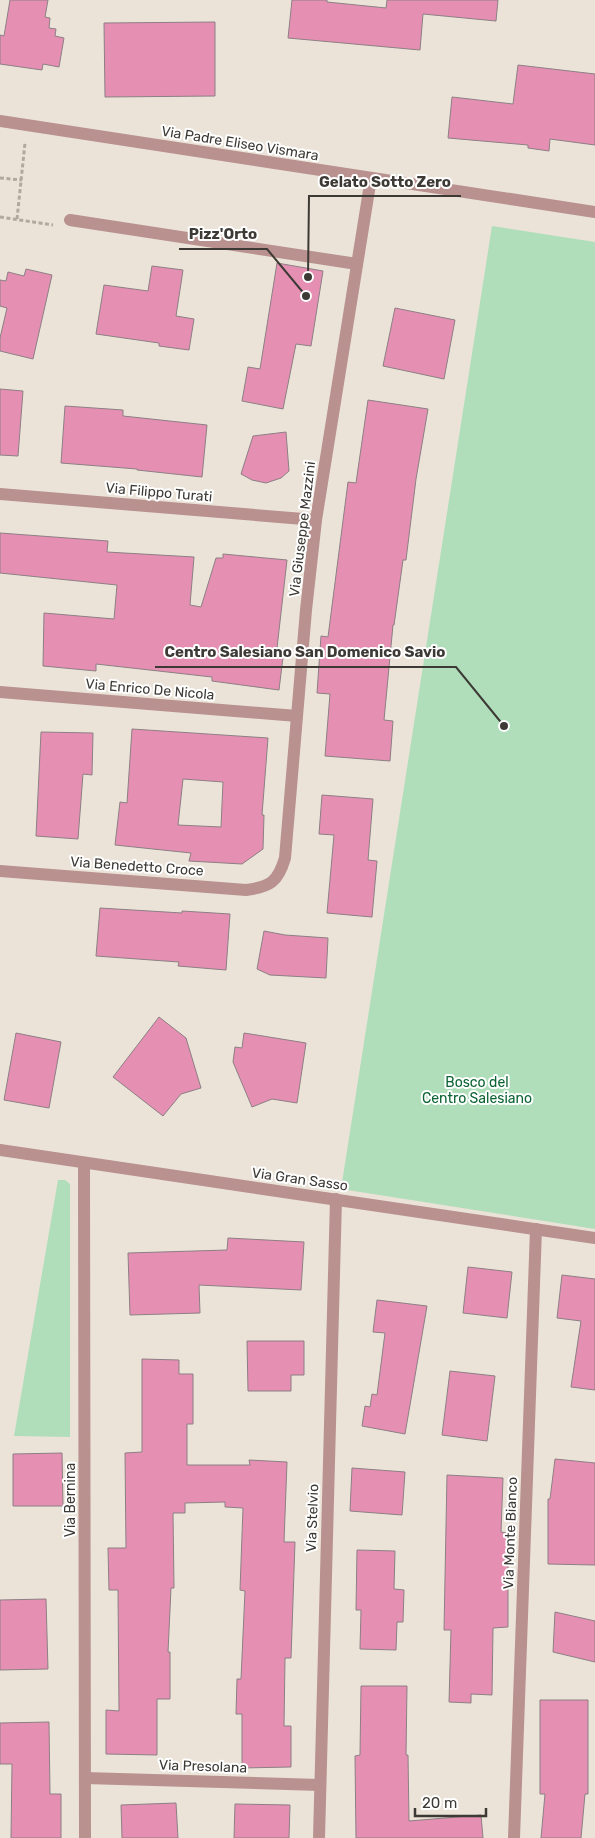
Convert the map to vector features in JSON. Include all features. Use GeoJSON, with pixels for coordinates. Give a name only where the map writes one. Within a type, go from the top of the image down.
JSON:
{"type":"FeatureCollection","features":[{"type":"Feature","properties":{"kind":"street","name":"Via Padre Eliseo Vismara"},"geometry":{"type":"LineString","coordinates":[[0,121],[595,212]]}},
{"type":"Feature","properties":{"kind":"street","name":"Via Giuseppe Mazzini"},"geometry":{"type":"LineString","coordinates":[[271,883],[281,870],[285,858],[316,520],[370,178]]}},
{"type":"Feature","properties":{"kind":"street"},"geometry":{"type":"LineString","coordinates":[[65,223],[357,264]]}},
{"type":"Feature","properties":{"kind":"street","name":"Via Filippo Turati"},"geometry":{"type":"LineString","coordinates":[[0,494],[316,520]]}},
{"type":"Feature","properties":{"kind":"street","name":"Via Enrico De Nicola"},"geometry":{"type":"LineString","coordinates":[[0,692],[297,716]]}},
{"type":"Feature","properties":{"kind":"street","name":"Via Benedetto Croce"},"geometry":{"type":"LineString","coordinates":[[0,871],[246,890],[262,888],[271,883]]}},
{"type":"Feature","properties":{"kind":"street","name":"Via Gran Sasso"},"geometry":{"type":"LineString","coordinates":[[0,1150],[595,1238]]}},
{"type":"Feature","properties":{"kind":"street","name":"Via Bernina"},"geometry":{"type":"LineString","coordinates":[[84,1163],[85,1838]]}},
{"type":"Feature","properties":{"kind":"street","name":"Via Stelvio"},"geometry":{"type":"LineString","coordinates":[[319,1838],[336,1200]]}},
{"type":"Feature","properties":{"kind":"street","name":"Via Monte Bianco"},"geometry":{"type":"LineString","coordinates":[[514,1838],[536,1228]]}},
{"type":"Feature","properties":{"kind":"street","name":"Via Presolana"},"geometry":{"type":"LineString","coordinates":[[85,1778],[320,1785]]}},
{"type":"Feature","properties":{"kind":"path"},"geometry":{"type":"LineString","coordinates":[[16,219],[22,180],[26,125]]}},
{"type":"Feature","properties":{"kind":"path"},"geometry":{"type":"LineString","coordinates":[[0,178],[22,180]]}},
{"type":"Feature","properties":{"kind":"path"},"geometry":{"type":"LineString","coordinates":[[0,217],[65,223]]}},
{"type":"Feature","properties":{"kind":"green space","name":"Bosco del Centro Salesiano"},"geometry":{"type":"Polygon","coordinates":[[[492,226],[595,242],[595,1229],[341,1189],[492,226]]]}},
{"type":"Feature","properties":{"kind":"green space"},"geometry":{"type":"Polygon","coordinates":[[[58,1180],[65,1180],[70,1184],[70,1437],[14,1436],[58,1180]]]}},
{"type":"Feature","properties":{"kind":"building"},"geometry":{"type":"Polygon","coordinates":[[[10,0],[48,0],[45,17],[50,18],[49,28],[56,29],[55,36],[64,38],[59,67],[43,64],[42,70],[0,64],[0,35],[4,36],[10,0]]]}},
{"type":"Feature","properties":{"kind":"building"},"geometry":{"type":"Polygon","coordinates":[[[292,0],[327,0],[327,2],[386,8],[387,0],[498,0],[496,21],[423,14],[420,50],[288,38],[292,0]]]}},
{"type":"Feature","properties":{"kind":"building"},"geometry":{"type":"Polygon","coordinates":[[[215,22],[215,96],[105,97],[104,23],[215,22]]]}},
{"type":"Feature","properties":{"kind":"building"},"geometry":{"type":"Polygon","coordinates":[[[518,65],[595,74],[595,145],[550,139],[549,151],[528,148],[528,145],[448,138],[452,97],[513,104],[518,65]]]}},
{"type":"Feature","properties":{"kind":"building"},"geometry":{"type":"Polygon","coordinates":[[[277,263],[323,271],[311,346],[296,344],[283,409],[242,401],[248,367],[260,369],[277,263]]]}},
{"type":"Feature","properties":{"kind":"building"},"geometry":{"type":"Polygon","coordinates":[[[152,266],[183,270],[176,316],[194,319],[189,350],[159,346],[159,343],[96,334],[104,285],[148,291],[152,266]]]}},
{"type":"Feature","properties":{"kind":"building"},"geometry":{"type":"Polygon","coordinates":[[[26,269],[52,275],[33,359],[0,351],[0,338],[7,308],[0,306],[0,280],[6,281],[8,272],[24,276],[26,269]]]}},
{"type":"Feature","properties":{"kind":"building"},"geometry":{"type":"Polygon","coordinates":[[[395,308],[455,320],[444,379],[383,366],[395,308]]]}},
{"type":"Feature","properties":{"kind":"building"},"geometry":{"type":"Polygon","coordinates":[[[0,389],[23,391],[18,456],[0,455],[0,389]]]}},
{"type":"Feature","properties":{"kind":"building"},"geometry":{"type":"Polygon","coordinates":[[[368,400],[428,409],[416,479],[406,560],[403,560],[393,625],[384,720],[393,721],[390,761],[325,756],[330,694],[317,693],[321,636],[328,637],[348,482],[356,483],[368,400]]]}},
{"type":"Feature","properties":{"kind":"building"},"geometry":{"type":"Polygon","coordinates":[[[65,406],[123,410],[123,416],[207,425],[202,477],[137,469],[61,463],[65,406]]]}},
{"type":"Feature","properties":{"kind":"building"},"geometry":{"type":"Polygon","coordinates":[[[286,432],[289,471],[281,478],[266,483],[252,480],[241,474],[253,436],[286,432]]]}},
{"type":"Feature","properties":{"kind":"building"},"geometry":{"type":"Polygon","coordinates":[[[0,533],[108,541],[107,552],[194,557],[190,605],[201,607],[216,558],[223,558],[223,554],[287,560],[277,648],[284,649],[279,690],[212,681],[212,677],[96,664],[96,671],[43,666],[44,613],[114,619],[117,585],[0,573],[0,533]]]}},
{"type":"Feature","properties":{"kind":"building"},"geometry":{"type":"Polygon","coordinates":[[[132,729],[268,738],[262,815],[264,815],[263,849],[242,864],[189,861],[191,853],[115,845],[120,802],[127,803],[132,729]],[[183,779],[178,825],[221,827],[223,782],[183,779]]]}},
{"type":"Feature","properties":{"kind":"building"},"geometry":{"type":"Polygon","coordinates":[[[41,732],[93,733],[92,775],[83,774],[78,839],[36,836],[41,732]]]}},
{"type":"Feature","properties":{"kind":"building"},"geometry":{"type":"Polygon","coordinates":[[[322,795],[373,799],[368,860],[377,861],[372,917],[327,913],[334,835],[319,834],[322,795]]]}},
{"type":"Feature","properties":{"kind":"building"},"geometry":{"type":"Polygon","coordinates":[[[100,908],[230,914],[226,970],[178,966],[179,962],[96,956],[100,908]]]}},
{"type":"Feature","properties":{"kind":"building"},"geometry":{"type":"Polygon","coordinates":[[[264,931],[285,935],[328,938],[326,978],[270,975],[257,969],[264,931]]]}},
{"type":"Feature","properties":{"kind":"building"},"geometry":{"type":"Polygon","coordinates":[[[159,1017],[186,1038],[201,1088],[181,1094],[163,1116],[113,1077],[159,1017]]]}},
{"type":"Feature","properties":{"kind":"building"},"geometry":{"type":"Polygon","coordinates":[[[16,1033],[61,1042],[49,1108],[4,1100],[16,1033]]]}},
{"type":"Feature","properties":{"kind":"building"},"geometry":{"type":"Polygon","coordinates":[[[244,1033],[306,1043],[297,1103],[272,1099],[252,1107],[233,1062],[235,1047],[242,1048],[244,1033]]]}},
{"type":"Feature","properties":{"kind":"building"},"geometry":{"type":"Polygon","coordinates":[[[228,1238],[304,1242],[301,1290],[199,1285],[200,1313],[130,1315],[128,1253],[227,1250],[228,1238]]]}},
{"type":"Feature","properties":{"kind":"building"},"geometry":{"type":"Polygon","coordinates":[[[468,1267],[512,1272],[507,1318],[463,1313],[468,1267]]]}},
{"type":"Feature","properties":{"kind":"building"},"geometry":{"type":"Polygon","coordinates":[[[562,1275],[595,1279],[595,1390],[571,1387],[581,1321],[557,1318],[562,1275]]]}},
{"type":"Feature","properties":{"kind":"building"},"geometry":{"type":"Polygon","coordinates":[[[377,1300],[427,1306],[405,1434],[362,1426],[365,1406],[370,1407],[372,1394],[377,1395],[385,1333],[373,1332],[377,1300]]]}},
{"type":"Feature","properties":{"kind":"building"},"geometry":{"type":"Polygon","coordinates":[[[247,1341],[304,1341],[304,1375],[291,1375],[291,1391],[248,1391],[247,1341]]]}},
{"type":"Feature","properties":{"kind":"building"},"geometry":{"type":"Polygon","coordinates":[[[142,1359],[179,1360],[179,1374],[193,1374],[193,1424],[187,1424],[187,1465],[250,1465],[249,1460],[287,1462],[284,1542],[295,1542],[291,1658],[285,1658],[284,1726],[291,1726],[291,1767],[242,1768],[242,1714],[236,1714],[237,1679],[241,1679],[245,1591],[240,1590],[243,1508],[225,1507],[225,1502],[185,1503],[185,1513],[173,1513],[174,1588],[171,1588],[168,1652],[170,1652],[170,1699],[157,1699],[157,1755],[106,1754],[106,1710],[119,1711],[118,1590],[109,1590],[108,1548],[126,1548],[125,1453],[142,1452],[142,1359]]]}},
{"type":"Feature","properties":{"kind":"building"},"geometry":{"type":"Polygon","coordinates":[[[450,1371],[495,1376],[487,1441],[442,1435],[450,1371]]]}},
{"type":"Feature","properties":{"kind":"building"},"geometry":{"type":"Polygon","coordinates":[[[62,1453],[63,1506],[13,1506],[13,1454],[62,1453]]]}},
{"type":"Feature","properties":{"kind":"building"},"geometry":{"type":"Polygon","coordinates":[[[555,1459],[595,1463],[595,1565],[548,1564],[548,1499],[550,1499],[555,1459]]]}},
{"type":"Feature","properties":{"kind":"building"},"geometry":{"type":"Polygon","coordinates":[[[352,1468],[405,1472],[402,1515],[350,1511],[352,1468]]]}},
{"type":"Feature","properties":{"kind":"building"},"geometry":{"type":"Polygon","coordinates":[[[447,1475],[503,1478],[501,1532],[508,1533],[508,1627],[493,1628],[492,1695],[471,1694],[471,1703],[449,1702],[451,1630],[444,1630],[447,1475]]]}},
{"type":"Feature","properties":{"kind":"building"},"geometry":{"type":"Polygon","coordinates":[[[357,1550],[395,1551],[394,1589],[404,1590],[403,1622],[397,1622],[396,1650],[360,1649],[361,1610],[356,1610],[357,1550]]]}},
{"type":"Feature","properties":{"kind":"building"},"geometry":{"type":"Polygon","coordinates":[[[46,1599],[48,1669],[0,1670],[0,1600],[46,1599]]]}},
{"type":"Feature","properties":{"kind":"building"},"geometry":{"type":"Polygon","coordinates":[[[555,1612],[595,1621],[595,1662],[553,1652],[555,1612]]]}},
{"type":"Feature","properties":{"kind":"building"},"geometry":{"type":"Polygon","coordinates":[[[361,1686],[407,1686],[406,1755],[408,1755],[409,1821],[481,1815],[483,1838],[356,1838],[355,1756],[360,1755],[361,1686]]]}},
{"type":"Feature","properties":{"kind":"building"},"geometry":{"type":"Polygon","coordinates":[[[540,1700],[588,1700],[588,1794],[585,1794],[581,1838],[541,1838],[545,1794],[540,1794],[540,1700]]]}},
{"type":"Feature","properties":{"kind":"building"},"geometry":{"type":"Polygon","coordinates":[[[49,1722],[50,1794],[61,1794],[61,1838],[11,1838],[12,1764],[0,1764],[0,1723],[49,1722]]]}},
{"type":"Feature","properties":{"kind":"building"},"geometry":{"type":"Polygon","coordinates":[[[176,1803],[178,1838],[122,1838],[121,1805],[176,1803]]]}},
{"type":"Feature","properties":{"kind":"building"},"geometry":{"type":"Polygon","coordinates":[[[235,1804],[290,1805],[289,1838],[234,1838],[235,1804]]]}},
{"type":"Feature","properties":{"kind":"place","name":"Gelato Sotto Zero"},"geometry":{"type":"Point","coordinates":[308,277]}},
{"type":"Feature","properties":{"kind":"place","name":"Pizz'Orto"},"geometry":{"type":"Point","coordinates":[306,296]}},
{"type":"Feature","properties":{"kind":"place","name":"Centro Salesiano San Domenico Savio"},"geometry":{"type":"Point","coordinates":[504,726]}}]}
